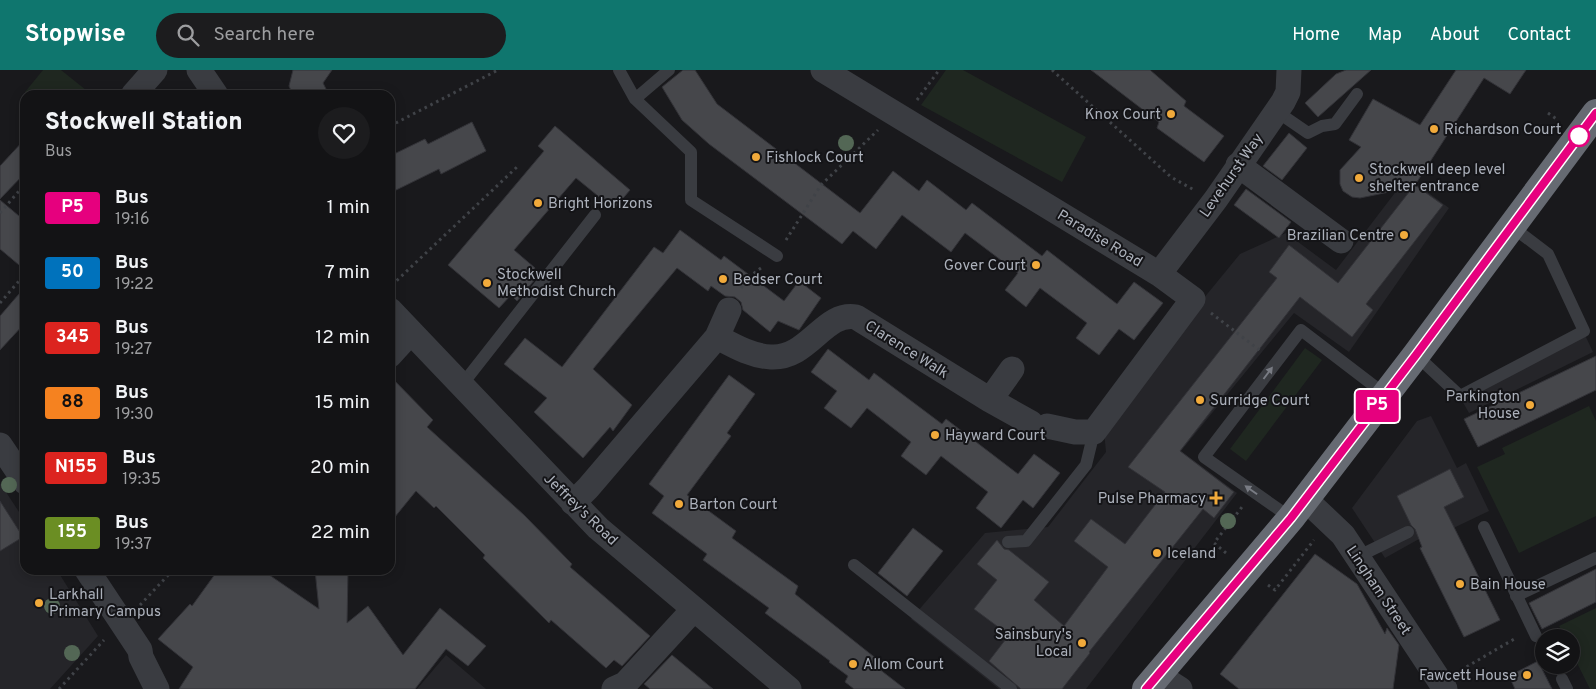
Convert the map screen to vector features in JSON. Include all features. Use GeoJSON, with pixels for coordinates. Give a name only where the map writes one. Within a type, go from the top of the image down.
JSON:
{"type":"FeatureCollection","features":[{"type":"Feature","properties":{"kind":"highway"},"geometry":{"type":"LineString","coordinates":[[1161,684],[1386,395],[1596,113]]}},
{"type":"Feature","properties":{"kind":"street"},"geometry":{"type":"LineString","coordinates":[[137,90],[155,70]]}},
{"type":"Feature","properties":{"kind":"street"},"geometry":{"type":"LineString","coordinates":[[199,70],[213,90]]}},
{"type":"Feature","properties":{"kind":"street","name":"Paradise Road"},"geometry":{"type":"LineString","coordinates":[[823,70],[1159,274],[1193,299]]}},
{"type":"Feature","properties":{"kind":"street","name":"Levehurst Way"},"geometry":{"type":"LineString","coordinates":[[1159,274],[1216,199],[1276,111],[1288,92],[1289,70]]}},
{"type":"Feature","properties":{"kind":"street"},"geometry":{"type":"LineString","coordinates":[[1238,165],[1341,241]]}},
{"type":"Feature","properties":{"kind":"street"},"geometry":{"type":"LineString","coordinates":[[1094,432],[1193,299]]}},
{"type":"Feature","properties":{"kind":"street"},"geometry":{"type":"LineString","coordinates":[[573,503],[588,488],[716,337],[729,310]]}},
{"type":"Feature","properties":{"kind":"street","name":"Clarence Walk"},"geometry":{"type":"LineString","coordinates":[[716,337],[753,354],[781,356],[797,351],[838,318],[847,315],[856,317],[990,400],[1039,424],[1075,432],[1094,432]]}},
{"type":"Feature","properties":{"kind":"street","name":"Jeffrey's Road"},"geometry":{"type":"LineString","coordinates":[[395,316],[598,528],[789,689]]}},
{"type":"Feature","properties":{"kind":"street"},"geometry":{"type":"LineString","coordinates":[[395,350],[410,333]]}},
{"type":"Feature","properties":{"kind":"street"},"geometry":{"type":"LineString","coordinates":[[990,400],[1012,369]]}},
{"type":"Feature","properties":{"kind":"street"},"geometry":{"type":"LineString","coordinates":[[0,445],[20,475]]}},
{"type":"Feature","properties":{"kind":"street","name":"Lingham Street"},"geometry":{"type":"LineString","coordinates":[[1298,509],[1332,522],[1442,685]]}},
{"type":"Feature","properties":{"kind":"street"},"geometry":{"type":"LineString","coordinates":[[90,575],[140,650],[157,689]]}},
{"type":"Feature","properties":{"kind":"street"},"geometry":{"type":"LineString","coordinates":[[614,689],[625,684],[694,609]]}},
{"type":"Feature","properties":{"kind":"lane"},"geometry":{"type":"LineString","coordinates":[[618,70],[635,99],[690,152],[691,200],[777,256]]}},
{"type":"Feature","properties":{"kind":"lane"},"geometry":{"type":"LineString","coordinates":[[635,99],[669,70]]}},
{"type":"Feature","properties":{"kind":"lane"},"geometry":{"type":"LineString","coordinates":[[1276,111],[1308,133],[1322,126],[1335,124],[1357,94]]}},
{"type":"Feature","properties":{"kind":"lane"},"geometry":{"type":"LineString","coordinates":[[461,386],[595,215]]}},
{"type":"Feature","properties":{"kind":"lane"},"geometry":{"type":"LineString","coordinates":[[1416,355],[1460,396],[1584,331],[1548,254],[1511,226]]}},
{"type":"Feature","properties":{"kind":"lane"},"geometry":{"type":"LineString","coordinates":[[1298,509],[1204,457],[1301,330],[1386,395]]}},
{"type":"Feature","properties":{"kind":"lane"},"geometry":{"type":"LineString","coordinates":[[1008,542],[1026,541],[1086,466],[1094,432]]}},
{"type":"Feature","properties":{"kind":"lane"},"geometry":{"type":"LineString","coordinates":[[1484,527],[1534,633]]}},
{"type":"Feature","properties":{"kind":"lane"},"geometry":{"type":"LineString","coordinates":[[1357,557],[1408,532]]}},
{"type":"Feature","properties":{"kind":"lane"},"geometry":{"type":"LineString","coordinates":[[1516,596],[1596,558]]}},
{"type":"Feature","properties":{"kind":"lane"},"geometry":{"type":"LineString","coordinates":[[854,565],[1011,689]]}},
{"type":"Feature","properties":{"kind":"path"},"geometry":{"type":"LineString","coordinates":[[395,123],[498,70]]}},
{"type":"Feature","properties":{"kind":"path"},"geometry":{"type":"LineString","coordinates":[[729,310],[732,301],[750,276],[777,256],[821,185],[899,116],[938,70]]}},
{"type":"Feature","properties":{"kind":"path"},"geometry":{"type":"LineString","coordinates":[[1052,70],[1171,177],[1197,192],[1216,199]]}},
{"type":"Feature","properties":{"kind":"path"},"geometry":{"type":"LineString","coordinates":[[395,282],[517,167]]}},
{"type":"Feature","properties":{"kind":"path"},"geometry":{"type":"LineString","coordinates":[[0,213],[20,190]]}},
{"type":"Feature","properties":{"kind":"path"},"geometry":{"type":"LineString","coordinates":[[0,303],[20,280]]}},
{"type":"Feature","properties":{"kind":"path"},"geometry":{"type":"LineString","coordinates":[[1193,299],[1277,362]]}},
{"type":"Feature","properties":{"kind":"path"},"geometry":{"type":"LineString","coordinates":[[1226,553],[1214,543],[1247,500]]}},
{"type":"Feature","properties":{"kind":"path"},"geometry":{"type":"LineString","coordinates":[[1268,585],[1275,590],[1316,538]]}},
{"type":"Feature","properties":{"kind":"path"},"geometry":{"type":"LineString","coordinates":[[59,689],[108,634],[124,624],[136,607],[144,603],[169,575]]}},
{"type":"Feature","properties":{"kind":"path"},"geometry":{"type":"LineString","coordinates":[[1442,685],[1534,633]]}},
{"type":"Feature","properties":{"kind":"shaded area"},"geometry":{"type":"Polygon","coordinates":[[[43,70],[61,70],[86,90],[27,90],[43,70]]]}},
{"type":"Feature","properties":{"kind":"shaded area"},"geometry":{"type":"Polygon","coordinates":[[[946,70],[963,70],[1086,137],[1062,182],[921,105],[946,70]]]}},
{"type":"Feature","properties":{"kind":"shaded area"},"geometry":{"type":"Polygon","coordinates":[[[1407,177],[1449,208],[1349,352],[1294,313],[1181,451],[1237,493],[1086,689],[999,689],[911,619],[985,533],[1048,527],[1106,452],[1103,421],[1240,254],[1286,233],[1336,270],[1407,177]]]}},
{"type":"Feature","properties":{"kind":"shaded area"},"geometry":{"type":"Polygon","coordinates":[[[1585,335],[1593,352],[1469,413],[1461,399],[1585,335]]]}},
{"type":"Feature","properties":{"kind":"shaded area"},"geometry":{"type":"Polygon","coordinates":[[[1305,348],[1322,360],[1246,461],[1230,449],[1305,348]]]}},
{"type":"Feature","properties":{"kind":"shaded area"},"geometry":{"type":"Polygon","coordinates":[[[1589,406],[1596,421],[1596,516],[1519,553],[1477,467],[1505,454],[1502,448],[1589,406]]]}},
{"type":"Feature","properties":{"kind":"shaded area"},"geometry":{"type":"Polygon","coordinates":[[[1431,416],[1457,468],[1466,463],[1489,511],[1422,543],[1419,539],[1385,558],[1352,508],[1417,421],[1431,416]]]}},
{"type":"Feature","properties":{"kind":"shaded area","name":"Larkhall Primary Campus"},"geometry":{"type":"Polygon","coordinates":[[[0,483],[20,513],[20,575],[60,575],[98,636],[50,689],[0,689],[0,483]]]}},
{"type":"Feature","properties":{"kind":"shaded area"},"geometry":{"type":"Polygon","coordinates":[[[1596,608],[1596,689],[1590,689],[1580,669],[1580,629],[1561,629],[1559,626],[1596,608]]]}},
{"type":"Feature","properties":{"kind":"shaded area"},"geometry":{"type":"Polygon","coordinates":[[[446,655],[486,689],[417,689],[446,655]]]}},
{"type":"Feature","properties":{"kind":"building"},"geometry":{"type":"Polygon","coordinates":[[[293,70],[332,70],[323,83],[326,90],[291,90],[289,86],[293,70]]]}},
{"type":"Feature","properties":{"kind":"building"},"geometry":{"type":"Polygon","coordinates":[[[683,70],[695,70],[717,104],[860,213],[893,171],[919,191],[927,180],[966,210],[972,203],[1042,256],[1047,250],[1117,304],[1134,282],[1163,303],[1134,340],[1119,329],[1099,355],[1076,338],[1087,323],[1040,288],[1026,307],[1005,290],[1018,273],[965,233],[951,252],[902,215],[876,249],[853,231],[842,244],[709,144],[682,120],[662,87],[683,70]]]}},
{"type":"Feature","properties":{"kind":"building","name":"Knox Court"},"geometry":{"type":"Polygon","coordinates":[[[1091,70],[1150,70],[1186,101],[1184,106],[1224,136],[1204,162],[1157,128],[1159,122],[1091,70]]]}},
{"type":"Feature","properties":{"kind":"building"},"geometry":{"type":"Polygon","coordinates":[[[1346,70],[1371,70],[1318,117],[1305,103],[1336,74],[1346,70]]]}},
{"type":"Feature","properties":{"kind":"building"},"geometry":{"type":"Polygon","coordinates":[[[1456,70],[1526,70],[1510,94],[1484,78],[1415,185],[1443,205],[1366,304],[1373,310],[1352,337],[1300,297],[1180,451],[1234,492],[1214,518],[1203,509],[1089,652],[1062,689],[1021,689],[989,661],[1009,635],[974,609],[997,580],[977,564],[997,540],[1004,549],[1009,550],[1049,582],[1034,600],[1064,626],[1108,567],[1074,541],[1091,519],[1125,544],[1165,492],[1128,467],[1277,278],[1269,272],[1289,245],[1338,283],[1413,187],[1360,198],[1352,197],[1343,191],[1340,184],[1340,170],[1361,147],[1349,140],[1373,99],[1420,125],[1456,70]]]}},
{"type":"Feature","properties":{"kind":"building"},"geometry":{"type":"Polygon","coordinates":[[[472,122],[486,151],[441,174],[439,169],[395,191],[395,154],[425,139],[428,144],[472,122]]]}},
{"type":"Feature","properties":{"kind":"building"},"geometry":{"type":"Polygon","coordinates":[[[555,126],[630,190],[614,209],[576,178],[514,250],[535,268],[531,273],[536,278],[517,301],[511,295],[499,308],[448,265],[544,151],[538,146],[555,126]]]}},
{"type":"Feature","properties":{"kind":"building"},"geometry":{"type":"Polygon","coordinates":[[[1289,133],[1307,148],[1282,180],[1263,166],[1289,133]]]}},
{"type":"Feature","properties":{"kind":"building"},"geometry":{"type":"Polygon","coordinates":[[[20,144],[20,178],[0,199],[0,166],[20,144]]]}},
{"type":"Feature","properties":{"kind":"building"},"geometry":{"type":"Polygon","coordinates":[[[1246,189],[1291,222],[1279,238],[1234,205],[1246,189]]]}},
{"type":"Feature","properties":{"kind":"building"},"geometry":{"type":"Polygon","coordinates":[[[0,200],[20,217],[20,266],[0,249],[0,200]]]}},
{"type":"Feature","properties":{"kind":"building"},"geometry":{"type":"Polygon","coordinates":[[[680,230],[721,260],[724,256],[784,301],[799,281],[821,298],[799,330],[778,321],[770,332],[743,310],[741,302],[735,297],[725,296],[711,286],[708,291],[677,268],[593,369],[632,405],[613,431],[610,427],[583,458],[534,412],[547,398],[504,364],[525,338],[562,367],[654,247],[663,253],[680,230]]]}},
{"type":"Feature","properties":{"kind":"building"},"geometry":{"type":"Polygon","coordinates":[[[20,293],[20,328],[0,350],[0,316],[20,293]]]}},
{"type":"Feature","properties":{"kind":"building","name":"Hayward Court"},"geometry":{"type":"Polygon","coordinates":[[[828,349],[869,380],[874,373],[942,424],[946,419],[1018,474],[1034,454],[1060,473],[1033,508],[1023,500],[1001,528],[976,508],[988,492],[941,456],[926,475],[901,456],[911,442],[867,408],[851,428],[824,408],[837,391],[811,372],[828,349]]]}},
{"type":"Feature","properties":{"kind":"building","name":"Parkington House"},"geometry":{"type":"Polygon","coordinates":[[[1596,356],[1596,390],[1478,447],[1464,419],[1596,356]]]}},
{"type":"Feature","properties":{"kind":"building","name":"Barton Court"},"geometry":{"type":"Polygon","coordinates":[[[729,375],[755,394],[727,433],[731,436],[687,495],[736,531],[732,538],[798,586],[795,594],[878,660],[874,665],[905,689],[854,689],[845,682],[848,676],[765,613],[769,608],[703,560],[707,554],[652,513],[664,496],[649,484],[729,375]]]}},
{"type":"Feature","properties":{"kind":"building"},"geometry":{"type":"Polygon","coordinates":[[[395,381],[433,420],[427,427],[524,515],[572,564],[570,567],[650,636],[622,666],[614,660],[606,668],[551,620],[549,623],[483,558],[485,555],[436,506],[434,508],[416,491],[395,517],[395,381]]]}},
{"type":"Feature","properties":{"kind":"building"},"geometry":{"type":"Polygon","coordinates":[[[1450,469],[1464,497],[1444,507],[1500,620],[1464,637],[1420,548],[1422,547],[1415,529],[1411,525],[1397,496],[1450,469]]]}},
{"type":"Feature","properties":{"kind":"building"},"geometry":{"type":"Polygon","coordinates":[[[0,501],[20,532],[20,539],[0,551],[0,501]]]}},
{"type":"Feature","properties":{"kind":"building"},"geometry":{"type":"Polygon","coordinates":[[[913,528],[943,551],[907,596],[878,573],[913,528]]]}},
{"type":"Feature","properties":{"kind":"building"},"geometry":{"type":"Polygon","coordinates":[[[1315,554],[1357,584],[1385,634],[1387,628],[1399,645],[1393,689],[1239,689],[1220,674],[1315,554]]]}},
{"type":"Feature","properties":{"kind":"building"},"geometry":{"type":"Polygon","coordinates":[[[1596,569],[1596,602],[1542,629],[1529,603],[1596,569]]]}},
{"type":"Feature","properties":{"kind":"building"},"geometry":{"type":"Polygon","coordinates":[[[214,575],[269,575],[319,609],[316,575],[348,575],[347,623],[368,606],[403,655],[440,608],[486,646],[468,666],[446,649],[415,689],[179,689],[193,667],[158,639],[190,604],[192,606],[214,575]]]}},
{"type":"Feature","properties":{"kind":"building"},"geometry":{"type":"Polygon","coordinates":[[[672,655],[713,689],[650,689],[644,684],[672,655]]]}},
{"type":"Feature","properties":{"kind":"building","name":"Fawcett House"},"geometry":{"type":"Polygon","coordinates":[[[1535,663],[1535,674],[1544,674],[1552,689],[1515,689],[1509,676],[1535,663]]]}},
{"type":"Feature","properties":{"kind":"bus line","name":"P5"},"geometry":{"type":"LineString","coordinates":[[1146,689],[1291,518],[1416,355],[1596,113]]}},
{"type":"Feature","properties":{"kind":"place","name":"Knox Court"},"geometry":{"type":"Point","coordinates":[1171,114]}},
{"type":"Feature","properties":{"kind":"place","name":"Richardson Court"},"geometry":{"type":"Point","coordinates":[1434,129]}},
{"type":"Feature","properties":{"kind":"place","name":"Fishlock Court"},"geometry":{"type":"Point","coordinates":[756,157]}},
{"type":"Feature","properties":{"kind":"place","name":"Stockwell deep level shelter entrance"},"geometry":{"type":"Point","coordinates":[1359,178]}},
{"type":"Feature","properties":{"kind":"place","name":"Bright Horizons"},"geometry":{"type":"Point","coordinates":[538,203]}},
{"type":"Feature","properties":{"kind":"place","name":"Brazilian Centre"},"geometry":{"type":"Point","coordinates":[1404,235]}},
{"type":"Feature","properties":{"kind":"place","name":"Gover Court"},"geometry":{"type":"Point","coordinates":[1036,265]}},
{"type":"Feature","properties":{"kind":"place","name":"Bedser Court"},"geometry":{"type":"Point","coordinates":[723,279]}},
{"type":"Feature","properties":{"kind":"place","name":"Stockwell Methodist Church"},"geometry":{"type":"Point","coordinates":[487,283]}},
{"type":"Feature","properties":{"kind":"place","name":"Surridge Court"},"geometry":{"type":"Point","coordinates":[1200,400]}},
{"type":"Feature","properties":{"kind":"place","name":"Parkington House"},"geometry":{"type":"Point","coordinates":[1530,405]}},
{"type":"Feature","properties":{"kind":"place","name":"Hayward Court"},"geometry":{"type":"Point","coordinates":[935,435]}},
{"type":"Feature","properties":{"kind":"place","name":"Pulse Pharmacy"},"geometry":{"type":"Point","coordinates":[1216,498]}},
{"type":"Feature","properties":{"kind":"place","name":"Barton Court"},"geometry":{"type":"Point","coordinates":[679,504]}},
{"type":"Feature","properties":{"kind":"place","name":"Iceland"},"geometry":{"type":"Point","coordinates":[1157,553]}},
{"type":"Feature","properties":{"kind":"place","name":"Bain House"},"geometry":{"type":"Point","coordinates":[1460,584]}},
{"type":"Feature","properties":{"kind":"place","name":"Larkhall Primary Campus"},"geometry":{"type":"Point","coordinates":[39,603]}},
{"type":"Feature","properties":{"kind":"place","name":"Sainsbury's Local"},"geometry":{"type":"Point","coordinates":[1082,643]}},
{"type":"Feature","properties":{"kind":"place","name":"Allom Court"},"geometry":{"type":"Point","coordinates":[853,664]}},
{"type":"Feature","properties":{"kind":"place","name":"Fawcett House"},"geometry":{"type":"Point","coordinates":[1527,675]}}]}
